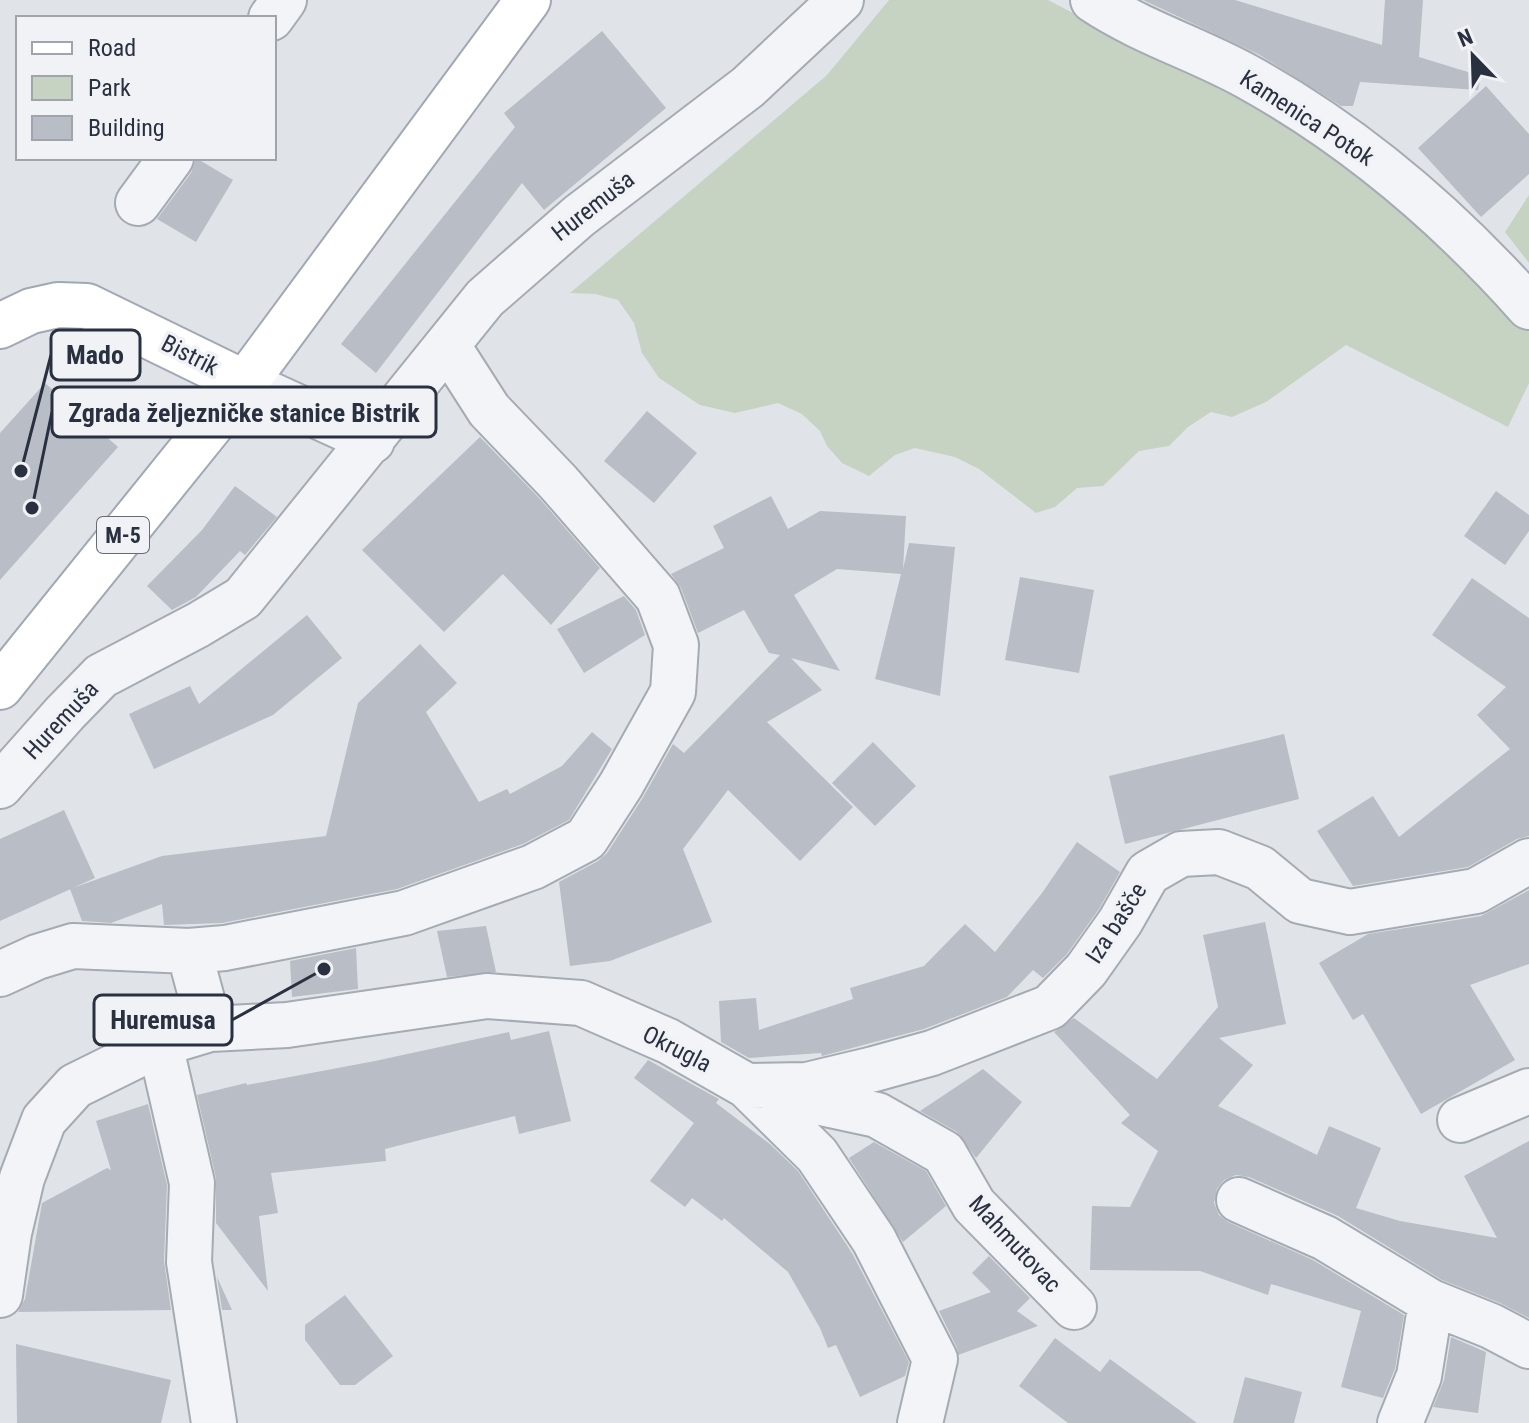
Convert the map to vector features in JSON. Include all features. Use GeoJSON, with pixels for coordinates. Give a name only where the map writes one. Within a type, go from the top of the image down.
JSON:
{"type":"FeatureCollection","features":[{"type":"Feature","properties":{"kind":"main road","name":"M-5"},"geometry":{"type":"LineString","coordinates":[[0,687],[245,383],[528,0]]}},
{"type":"Feature","properties":{"kind":"main road","name":"Bistrik"},"geometry":{"type":"LineString","coordinates":[[0,326],[31,311],[58,305],[87,306],[245,383]]}},
{"type":"Feature","properties":{"kind":"street","name":"Huremuša"},"geometry":{"type":"LineString","coordinates":[[0,786],[101,676],[243,598],[485,298],[533,254],[748,87],[841,0]]}},
{"type":"Feature","properties":{"kind":"street","name":"Kamenica Potok"},"geometry":{"type":"LineString","coordinates":[[1093,0],[1116,15],[1245,75],[1355,144],[1488,261],[1529,307]]}},
{"type":"Feature","properties":{"kind":"street"},"geometry":{"type":"LineString","coordinates":[[138,203],[170,160]]}},
{"type":"Feature","properties":{"kind":"street"},"geometry":{"type":"LineString","coordinates":[[0,974],[37,957],[73,946],[189,951],[225,948],[404,913],[533,867],[586,839],[655,728],[673,692],[676,645],[658,597],[558,482],[489,410],[448,346]]}},
{"type":"Feature","properties":{"kind":"street"},"geometry":{"type":"LineString","coordinates":[[245,383],[372,441]]}},
{"type":"Feature","properties":{"kind":"street","name":"Iza bašče"},"geometry":{"type":"LineString","coordinates":[[747,1086],[807,1085],[889,1065],[932,1053],[1050,1007],[1086,970],[1120,922],[1148,873],[1181,854],[1219,852],[1260,868],[1300,901],[1350,912],[1476,891],[1529,861]]}},
{"type":"Feature","properties":{"kind":"street"},"geometry":{"type":"LineString","coordinates":[[189,951],[210,1029]]}},
{"type":"Feature","properties":{"kind":"street","name":"Okrugla"},"geometry":{"type":"LineString","coordinates":[[0,1295],[9,1233],[22,1178],[44,1120],[75,1086],[160,1044],[210,1029],[287,1025],[487,996],[581,1003],[668,1041],[747,1086],[817,1155],[874,1240],[935,1359],[920,1423]]}},
{"type":"Feature","properties":{"kind":"street"},"geometry":{"type":"LineString","coordinates":[[160,1044],[192,1183],[189,1262],[214,1423]]}},
{"type":"Feature","properties":{"kind":"street","name":"Mahmutovac"},"geometry":{"type":"LineString","coordinates":[[747,1086],[877,1115],[944,1153],[974,1205],[1074,1307]]}},
{"type":"Feature","properties":{"kind":"street"},"geometry":{"type":"LineString","coordinates":[[1460,1120],[1529,1091]]}},
{"type":"Feature","properties":{"kind":"street"},"geometry":{"type":"LineString","coordinates":[[1239,1200],[1325,1238],[1431,1302],[1491,1326],[1529,1346]]}},
{"type":"Feature","properties":{"kind":"street"},"geometry":{"type":"LineString","coordinates":[[1400,1423],[1419,1376],[1431,1302]]}},
{"type":"Feature","properties":{"kind":"green space"},"geometry":{"type":"Polygon","coordinates":[[[889,0],[1048,0],[1299,130],[1356,167],[1529,328],[1529,383],[1508,427],[1346,345],[1266,402],[1232,417],[1211,412],[1188,427],[1169,446],[1139,451],[1103,486],[1077,488],[1055,507],[1036,513],[979,469],[955,457],[915,448],[895,455],[869,476],[842,463],[827,446],[820,431],[802,414],[778,403],[735,413],[700,405],[659,378],[642,353],[634,323],[618,300],[595,294],[570,293],[827,75],[889,0]]]}},
{"type":"Feature","properties":{"kind":"green space"},"geometry":{"type":"Polygon","coordinates":[[[1529,195],[1529,263],[1505,232],[1529,195]]]}},
{"type":"Feature","properties":{"kind":"building"},"geometry":{"type":"Polygon","coordinates":[[[1143,0],[1235,0],[1382,45],[1385,0],[1423,0],[1419,57],[1481,76],[1478,90],[1360,82],[1353,106],[1341,106],[1258,54],[1143,0]]]}},
{"type":"Feature","properties":{"kind":"building"},"geometry":{"type":"Polygon","coordinates":[[[602,31],[666,108],[544,210],[522,183],[376,373],[341,344],[515,127],[504,113],[602,31]]]}},
{"type":"Feature","properties":{"kind":"building"},"geometry":{"type":"Polygon","coordinates":[[[1486,86],[1529,134],[1529,174],[1481,217],[1418,148],[1486,86]]]}},
{"type":"Feature","properties":{"kind":"building"},"geometry":{"type":"Polygon","coordinates":[[[195,160],[199,160],[233,180],[196,242],[157,219],[191,173],[195,160]]]}},
{"type":"Feature","properties":{"kind":"building"},"geometry":{"type":"Polygon","coordinates":[[[45,383],[118,447],[0,580],[0,433],[45,383]]]}},
{"type":"Feature","properties":{"kind":"building"},"geometry":{"type":"Polygon","coordinates":[[[647,411],[697,453],[654,503],[604,461],[647,411]]]}},
{"type":"Feature","properties":{"kind":"building"},"geometry":{"type":"Polygon","coordinates":[[[480,437],[600,568],[551,625],[503,574],[444,632],[362,550],[480,437]]]}},
{"type":"Feature","properties":{"kind":"building"},"geometry":{"type":"Polygon","coordinates":[[[235,486],[277,517],[245,555],[240,551],[196,597],[172,610],[147,586],[202,530],[235,486]]]}},
{"type":"Feature","properties":{"kind":"building"},"geometry":{"type":"Polygon","coordinates":[[[1496,491],[1529,515],[1529,531],[1505,565],[1464,536],[1496,491]]]}},
{"type":"Feature","properties":{"kind":"building"},"geometry":{"type":"Polygon","coordinates":[[[771,496],[788,529],[820,511],[906,516],[903,569],[909,543],[955,547],[940,696],[875,679],[901,574],[837,569],[794,595],[840,671],[791,658],[822,690],[767,722],[853,807],[800,861],[728,790],[683,849],[712,922],[610,961],[570,966],[559,882],[607,853],[673,744],[684,753],[780,655],[769,653],[744,610],[698,633],[681,588],[671,574],[724,548],[713,526],[771,496]]]}},
{"type":"Feature","properties":{"kind":"building"},"geometry":{"type":"Polygon","coordinates":[[[1020,577],[1094,590],[1079,673],[1005,660],[1020,577]]]}},
{"type":"Feature","properties":{"kind":"building"},"geometry":{"type":"Polygon","coordinates":[[[1472,578],[1529,618],[1529,836],[1517,839],[1468,867],[1353,886],[1317,831],[1373,796],[1399,837],[1510,749],[1477,715],[1506,687],[1432,635],[1472,578]]]}},
{"type":"Feature","properties":{"kind":"building"},"geometry":{"type":"Polygon","coordinates":[[[624,596],[636,610],[645,635],[584,673],[557,629],[624,596]]]}},
{"type":"Feature","properties":{"kind":"building"},"geometry":{"type":"Polygon","coordinates":[[[307,615],[342,658],[273,715],[154,769],[129,714],[190,686],[199,704],[307,615]]]}},
{"type":"Feature","properties":{"kind":"building"},"geometry":{"type":"Polygon","coordinates":[[[420,644],[457,683],[426,712],[479,802],[507,789],[510,794],[562,766],[592,732],[612,749],[569,820],[523,844],[397,889],[222,923],[164,925],[162,904],[111,923],[82,921],[70,889],[162,856],[326,836],[358,703],[420,644]]]}},
{"type":"Feature","properties":{"kind":"building"},"geometry":{"type":"Polygon","coordinates":[[[1284,734],[1299,799],[1125,844],[1109,776],[1284,734]]]}},
{"type":"Feature","properties":{"kind":"building"},"geometry":{"type":"Polygon","coordinates":[[[873,742],[916,786],[875,826],[832,783],[873,742]]]}},
{"type":"Feature","properties":{"kind":"building"},"geometry":{"type":"Polygon","coordinates":[[[64,810],[95,878],[0,921],[0,839],[64,810]]]}},
{"type":"Feature","properties":{"kind":"building"},"geometry":{"type":"Polygon","coordinates":[[[1077,842],[1120,872],[1099,909],[1067,954],[1043,978],[1033,970],[1007,997],[924,1029],[822,1056],[821,1053],[749,1058],[721,1042],[719,1001],[756,998],[759,1030],[853,999],[850,988],[924,966],[965,924],[995,952],[1042,893],[1077,842]]]}},
{"type":"Feature","properties":{"kind":"building"},"geometry":{"type":"Polygon","coordinates":[[[1529,890],[1529,964],[1470,985],[1515,1060],[1421,1114],[1363,1014],[1353,1020],[1319,963],[1368,934],[1481,916],[1529,890]]]}},
{"type":"Feature","properties":{"kind":"building"},"geometry":{"type":"Polygon","coordinates":[[[1265,922],[1286,1024],[1219,1038],[1253,1065],[1218,1106],[1317,1155],[1329,1126],[1381,1148],[1356,1208],[1400,1221],[1497,1238],[1464,1176],[1529,1141],[1529,1318],[1442,1280],[1338,1216],[1249,1177],[1236,1175],[1224,1180],[1217,1189],[1214,1203],[1219,1215],[1228,1222],[1313,1260],[1404,1315],[1395,1369],[1383,1398],[1341,1387],[1361,1311],[1271,1284],[1268,1295],[1200,1271],[1090,1270],[1092,1206],[1130,1207],[1158,1151],[1121,1123],[1130,1115],[1054,1032],[1074,1018],[1157,1079],[1218,1007],[1203,935],[1265,922]]]}},
{"type":"Feature","properties":{"kind":"building"},"geometry":{"type":"Polygon","coordinates":[[[486,926],[496,972],[447,977],[437,931],[486,926]]]}},
{"type":"Feature","properties":{"kind":"building"},"geometry":{"type":"Polygon","coordinates":[[[356,948],[358,989],[292,997],[290,961],[356,948]]]}},
{"type":"Feature","properties":{"kind":"building"},"geometry":{"type":"Polygon","coordinates":[[[549,1031],[571,1121],[519,1134],[515,1116],[385,1149],[386,1161],[271,1173],[278,1213],[259,1216],[268,1291],[216,1223],[216,1178],[197,1095],[509,1032],[511,1040],[549,1031]]]}},
{"type":"Feature","properties":{"kind":"building"},"geometry":{"type":"Polygon","coordinates":[[[648,1060],[719,1099],[716,1103],[770,1144],[798,1171],[852,1253],[909,1362],[905,1376],[860,1397],[836,1345],[828,1348],[788,1272],[724,1218],[722,1221],[692,1198],[685,1207],[650,1181],[694,1123],[634,1078],[648,1060]]]}},
{"type":"Feature","properties":{"kind":"building"},"geometry":{"type":"Polygon","coordinates":[[[983,1069],[1022,1102],[976,1158],[957,1132],[920,1111],[983,1069]]]}},
{"type":"Feature","properties":{"kind":"building"},"geometry":{"type":"Polygon","coordinates":[[[148,1104],[167,1185],[164,1261],[171,1310],[18,1312],[25,1299],[42,1203],[107,1168],[111,1170],[96,1121],[148,1104]]]}},
{"type":"Feature","properties":{"kind":"building"},"geometry":{"type":"Polygon","coordinates":[[[874,1142],[926,1171],[946,1206],[903,1242],[849,1158],[874,1142]]]}},
{"type":"Feature","properties":{"kind":"building"},"geometry":{"type":"Polygon","coordinates":[[[989,1256],[1030,1298],[1017,1311],[1038,1326],[958,1355],[939,1311],[991,1292],[972,1273],[989,1256]]]}},
{"type":"Feature","properties":{"kind":"building"},"geometry":{"type":"Polygon","coordinates":[[[217,1277],[232,1310],[222,1310],[217,1277]]]}},
{"type":"Feature","properties":{"kind":"building"},"geometry":{"type":"Polygon","coordinates":[[[345,1295],[393,1356],[355,1385],[340,1385],[305,1340],[305,1325],[345,1295]]]}},
{"type":"Feature","properties":{"kind":"building"},"geometry":{"type":"Polygon","coordinates":[[[1451,1337],[1486,1352],[1478,1413],[1433,1407],[1444,1380],[1451,1337]]]}},
{"type":"Feature","properties":{"kind":"building"},"geometry":{"type":"Polygon","coordinates":[[[1055,1338],[1100,1372],[1110,1359],[1197,1423],[1068,1423],[1019,1386],[1055,1338]]]}},
{"type":"Feature","properties":{"kind":"building"},"geometry":{"type":"Polygon","coordinates":[[[16,1344],[171,1380],[161,1423],[17,1423],[16,1344]]]}},
{"type":"Feature","properties":{"kind":"building"},"geometry":{"type":"Polygon","coordinates":[[[1245,1377],[1302,1392],[1294,1423],[1233,1423],[1245,1377]]]}},
{"type":"Feature","properties":{"kind":"place","name":"Mado"},"geometry":{"type":"Point","coordinates":[21,471]}},
{"type":"Feature","properties":{"kind":"place","name":"Zgrada željezničke stanice Bistrik"},"geometry":{"type":"Point","coordinates":[32,508]}},
{"type":"Feature","properties":{"kind":"place","name":"Huremusa"},"geometry":{"type":"Point","coordinates":[324,969]}}]}
